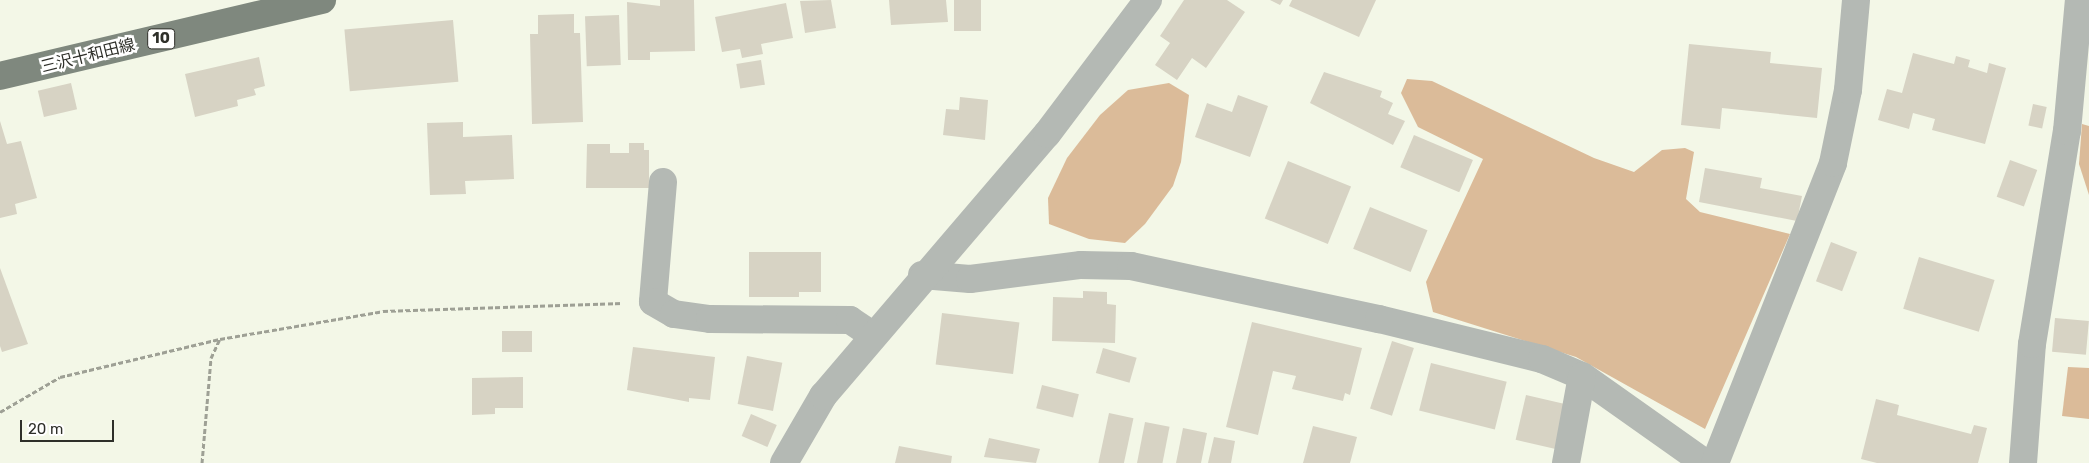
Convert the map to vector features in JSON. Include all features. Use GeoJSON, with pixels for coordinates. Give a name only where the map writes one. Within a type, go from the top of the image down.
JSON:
{"type":"FeatureCollection","features":[{"type":"Feature","properties":{"kind":"main road","name":"三沢十和田線"},"geometry":{"type":"LineString","coordinates":[[0,76],[322,0]]}},
{"type":"Feature","properties":{"kind":"street"},"geometry":{"type":"LineString","coordinates":[[784,463],[823,396],[922,275],[1047,134],[1148,0]]}},
{"type":"Feature","properties":{"kind":"street"},"geometry":{"type":"LineString","coordinates":[[1715,463],[1833,163],[1848,90],[1856,0]]}},
{"type":"Feature","properties":{"kind":"street"},"geometry":{"type":"LineString","coordinates":[[2023,463],[2032,344],[2067,131],[2079,0]]}},
{"type":"Feature","properties":{"kind":"street"},"geometry":{"type":"LineString","coordinates":[[663,182],[653,302],[674,314],[710,319],[850,320],[872,335]]}},
{"type":"Feature","properties":{"kind":"street"},"geometry":{"type":"LineString","coordinates":[[922,275],[970,279],[1081,265],[1132,266],[1523,354],[1582,376],[1705,463]]}},
{"type":"Feature","properties":{"kind":"street"},"geometry":{"type":"LineString","coordinates":[[1566,463],[1582,376]]}},
{"type":"Feature","properties":{"kind":"path"},"geometry":{"type":"LineString","coordinates":[[0,412],[60,377],[220,339],[384,311],[653,302]]}},
{"type":"Feature","properties":{"kind":"path"},"geometry":{"type":"LineString","coordinates":[[202,463],[211,358],[220,339]]}},
{"type":"Feature","properties":{"kind":"shaded area"},"geometry":{"type":"Polygon","coordinates":[[[1407,79],[1432,81],[1594,158],[1634,172],[1662,150],[1685,148],[1694,152],[1686,199],[1700,212],[1790,234],[1705,429],[1576,357],[1433,312],[1426,282],[1483,159],[1418,127],[1401,93],[1407,79]]]}},
{"type":"Feature","properties":{"kind":"shaded area"},"geometry":{"type":"Polygon","coordinates":[[[1169,83],[1189,95],[1181,162],[1173,186],[1145,224],[1125,243],[1089,239],[1049,224],[1048,198],[1067,158],[1100,115],[1128,90],[1169,83]]]}},
{"type":"Feature","properties":{"kind":"shaded area"},"geometry":{"type":"Polygon","coordinates":[[[2082,124],[2089,126],[2089,195],[2079,164],[2082,124]]]}},
{"type":"Feature","properties":{"kind":"shaded area"},"geometry":{"type":"Polygon","coordinates":[[[2068,367],[2089,368],[2089,419],[2062,416],[2068,367]]]}},
{"type":"Feature","properties":{"kind":"building"},"geometry":{"type":"Polygon","coordinates":[[[660,0],[694,0],[695,51],[650,52],[650,60],[628,60],[627,2],[660,6],[660,0]]]}},
{"type":"Feature","properties":{"kind":"building"},"geometry":{"type":"Polygon","coordinates":[[[831,0],[836,28],[805,33],[800,1],[831,0]]]}},
{"type":"Feature","properties":{"kind":"building"},"geometry":{"type":"Polygon","coordinates":[[[889,0],[946,0],[948,22],[891,25],[889,0]]]}},
{"type":"Feature","properties":{"kind":"building"},"geometry":{"type":"Polygon","coordinates":[[[954,0],[981,0],[981,31],[954,31],[954,0]]]}},
{"type":"Feature","properties":{"kind":"building"},"geometry":{"type":"Polygon","coordinates":[[[1184,0],[1227,0],[1245,12],[1206,68],[1192,58],[1177,80],[1155,65],[1170,43],[1160,36],[1184,0]]]}},
{"type":"Feature","properties":{"kind":"building"},"geometry":{"type":"Polygon","coordinates":[[[1270,0],[1283,0],[1280,5],[1270,0]]]}},
{"type":"Feature","properties":{"kind":"building"},"geometry":{"type":"Polygon","coordinates":[[[1292,0],[1376,0],[1359,37],[1289,6],[1292,0]]]}},
{"type":"Feature","properties":{"kind":"building"},"geometry":{"type":"Polygon","coordinates":[[[786,3],[793,38],[761,44],[763,54],[742,58],[740,49],[722,52],[715,17],[786,3]]]}},
{"type":"Feature","properties":{"kind":"building"},"geometry":{"type":"Polygon","coordinates":[[[574,14],[574,33],[580,33],[583,122],[532,124],[530,34],[538,34],[538,15],[574,14]]]}},
{"type":"Feature","properties":{"kind":"building"},"geometry":{"type":"Polygon","coordinates":[[[619,15],[621,65],[587,66],[585,16],[619,15]]]}},
{"type":"Feature","properties":{"kind":"building"},"geometry":{"type":"Polygon","coordinates":[[[453,20],[458,82],[350,91],[344,29],[453,20]]]}},
{"type":"Feature","properties":{"kind":"building"},"geometry":{"type":"Polygon","coordinates":[[[1689,44],[1771,52],[1770,63],[1822,68],[1817,118],[1722,108],[1720,129],[1681,125],[1689,44]]]}},
{"type":"Feature","properties":{"kind":"building"},"geometry":{"type":"Polygon","coordinates":[[[1913,53],[1954,64],[1956,56],[1970,60],[1968,67],[1987,73],[1989,63],[2006,68],[1985,144],[1932,130],[1935,119],[1913,113],[1909,129],[1878,120],[1887,89],[1902,93],[1913,53]]]}},
{"type":"Feature","properties":{"kind":"building"},"geometry":{"type":"Polygon","coordinates":[[[259,57],[265,86],[254,89],[256,95],[237,100],[238,106],[195,117],[185,74],[259,57]]]}},
{"type":"Feature","properties":{"kind":"building"},"geometry":{"type":"Polygon","coordinates":[[[761,60],[765,85],[740,89],[736,64],[761,60]]]}},
{"type":"Feature","properties":{"kind":"building"},"geometry":{"type":"Polygon","coordinates":[[[1324,72],[1382,91],[1380,97],[1393,103],[1388,114],[1405,121],[1393,145],[1310,103],[1324,72]]]}},
{"type":"Feature","properties":{"kind":"building"},"geometry":{"type":"Polygon","coordinates":[[[71,83],[77,109],[44,117],[38,91],[71,83]]]}},
{"type":"Feature","properties":{"kind":"building"},"geometry":{"type":"Polygon","coordinates":[[[1238,95],[1268,106],[1250,157],[1195,137],[1207,103],[1232,112],[1238,95]]]}},
{"type":"Feature","properties":{"kind":"building"},"geometry":{"type":"Polygon","coordinates":[[[960,97],[988,100],[985,140],[943,135],[946,109],[959,110],[960,97]]]}},
{"type":"Feature","properties":{"kind":"building"},"geometry":{"type":"Polygon","coordinates":[[[2033,104],[2047,107],[2042,128],[2028,126],[2033,104]]]}},
{"type":"Feature","properties":{"kind":"building"},"geometry":{"type":"Polygon","coordinates":[[[0,121],[7,144],[21,141],[37,198],[15,204],[17,214],[0,218],[0,121]]]}},
{"type":"Feature","properties":{"kind":"building"},"geometry":{"type":"Polygon","coordinates":[[[463,122],[463,137],[512,135],[514,179],[465,181],[466,194],[430,195],[427,123],[463,122]]]}},
{"type":"Feature","properties":{"kind":"building"},"geometry":{"type":"Polygon","coordinates":[[[1414,135],[1473,160],[1459,192],[1400,167],[1414,135]]]}},
{"type":"Feature","properties":{"kind":"building"},"geometry":{"type":"Polygon","coordinates":[[[629,143],[644,143],[644,150],[649,150],[649,188],[586,188],[587,144],[610,144],[610,153],[629,153],[629,143]]]}},
{"type":"Feature","properties":{"kind":"building"},"geometry":{"type":"Polygon","coordinates":[[[2010,160],[2037,170],[2024,207],[1997,197],[2010,160]]]}},
{"type":"Feature","properties":{"kind":"building"},"geometry":{"type":"Polygon","coordinates":[[[1288,161],[1351,186],[1328,244],[1265,218],[1288,161]]]}},
{"type":"Feature","properties":{"kind":"building"},"geometry":{"type":"Polygon","coordinates":[[[1705,168],[1762,178],[1760,188],[1802,196],[1797,221],[1699,202],[1705,168]]]}},
{"type":"Feature","properties":{"kind":"building"},"geometry":{"type":"Polygon","coordinates":[[[1370,207],[1427,230],[1411,272],[1353,249],[1370,207]]]}},
{"type":"Feature","properties":{"kind":"building"},"geometry":{"type":"Polygon","coordinates":[[[1831,242],[1857,252],[1842,291],[1816,281],[1831,242]]]}},
{"type":"Feature","properties":{"kind":"building"},"geometry":{"type":"Polygon","coordinates":[[[749,252],[821,252],[821,292],[799,292],[799,297],[749,297],[749,252]]]}},
{"type":"Feature","properties":{"kind":"building"},"geometry":{"type":"Polygon","coordinates":[[[1919,257],[1995,280],[1979,332],[1903,309],[1919,257]]]}},
{"type":"Feature","properties":{"kind":"building"},"geometry":{"type":"Polygon","coordinates":[[[0,268],[28,344],[2,352],[0,346],[0,268]]]}},
{"type":"Feature","properties":{"kind":"building"},"geometry":{"type":"Polygon","coordinates":[[[1083,291],[1107,292],[1107,304],[1116,305],[1115,343],[1052,341],[1053,297],[1083,298],[1083,291]]]}},
{"type":"Feature","properties":{"kind":"building"},"geometry":{"type":"Polygon","coordinates":[[[942,313],[1019,323],[1013,374],[936,365],[942,313]]]}},
{"type":"Feature","properties":{"kind":"building"},"geometry":{"type":"Polygon","coordinates":[[[2055,318],[2089,321],[2086,355],[2052,352],[2055,318]]]}},
{"type":"Feature","properties":{"kind":"building"},"geometry":{"type":"Polygon","coordinates":[[[1252,322],[1362,348],[1350,395],[1345,393],[1343,401],[1292,389],[1296,376],[1273,371],[1258,435],[1226,427],[1252,322]]]}},
{"type":"Feature","properties":{"kind":"building"},"geometry":{"type":"Polygon","coordinates":[[[502,331],[532,331],[532,352],[502,352],[502,331]]]}},
{"type":"Feature","properties":{"kind":"building"},"geometry":{"type":"Polygon","coordinates":[[[1392,341],[1414,348],[1392,416],[1370,409],[1392,341]]]}},
{"type":"Feature","properties":{"kind":"building"},"geometry":{"type":"Polygon","coordinates":[[[633,347],[715,357],[710,400],[689,398],[689,402],[627,390],[633,347]]]}},
{"type":"Feature","properties":{"kind":"building"},"geometry":{"type":"Polygon","coordinates":[[[1103,348],[1137,358],[1129,383],[1096,373],[1103,348]]]}},
{"type":"Feature","properties":{"kind":"building"},"geometry":{"type":"Polygon","coordinates":[[[747,356],[782,363],[773,411],[738,404],[747,356]]]}},
{"type":"Feature","properties":{"kind":"building"},"geometry":{"type":"Polygon","coordinates":[[[1431,363],[1507,382],[1495,429],[1419,411],[1431,363]]]}},
{"type":"Feature","properties":{"kind":"building"},"geometry":{"type":"Polygon","coordinates":[[[523,377],[523,408],[495,408],[495,414],[472,415],[472,378],[523,377]]]}},
{"type":"Feature","properties":{"kind":"building"},"geometry":{"type":"Polygon","coordinates":[[[1042,385],[1079,394],[1073,417],[1036,408],[1042,385]]]}},
{"type":"Feature","properties":{"kind":"building"},"geometry":{"type":"Polygon","coordinates":[[[1526,395],[1566,404],[1556,449],[1516,440],[1526,395]]]}},
{"type":"Feature","properties":{"kind":"building"},"geometry":{"type":"Polygon","coordinates":[[[1876,399],[1899,405],[1897,415],[1971,434],[1974,425],[1987,428],[1978,463],[1877,463],[1861,459],[1876,399]]]}},
{"type":"Feature","properties":{"kind":"building"},"geometry":{"type":"Polygon","coordinates":[[[1109,413],[1133,418],[1124,463],[1098,463],[1109,413]]]}},
{"type":"Feature","properties":{"kind":"building"},"geometry":{"type":"Polygon","coordinates":[[[751,414],[777,425],[767,447],[742,436],[751,414]]]}},
{"type":"Feature","properties":{"kind":"building"},"geometry":{"type":"Polygon","coordinates":[[[1145,422],[1170,427],[1162,463],[1137,463],[1145,422]]]}},
{"type":"Feature","properties":{"kind":"building"},"geometry":{"type":"Polygon","coordinates":[[[1313,426],[1357,437],[1350,463],[1303,463],[1313,426]]]}},
{"type":"Feature","properties":{"kind":"building"},"geometry":{"type":"Polygon","coordinates":[[[1183,428],[1207,433],[1201,463],[1176,463],[1183,428]]]}},
{"type":"Feature","properties":{"kind":"building"},"geometry":{"type":"Polygon","coordinates":[[[1214,437],[1235,441],[1231,463],[1208,463],[1214,437]]]}},
{"type":"Feature","properties":{"kind":"building"},"geometry":{"type":"Polygon","coordinates":[[[989,438],[1040,449],[1036,463],[984,457],[989,438]]]}},
{"type":"Feature","properties":{"kind":"building"},"geometry":{"type":"Polygon","coordinates":[[[899,446],[952,456],[951,463],[895,463],[899,446]]]}}]}
